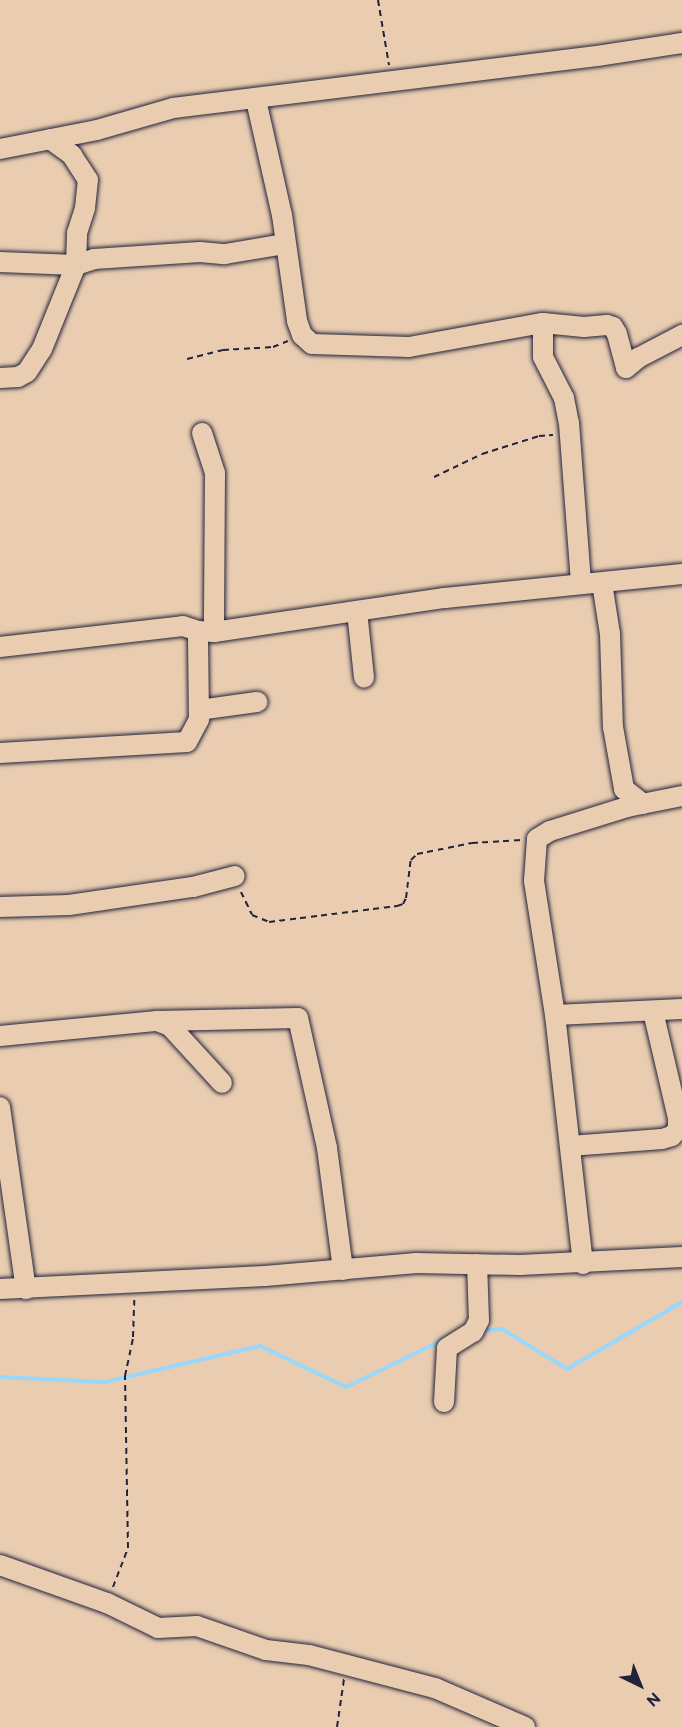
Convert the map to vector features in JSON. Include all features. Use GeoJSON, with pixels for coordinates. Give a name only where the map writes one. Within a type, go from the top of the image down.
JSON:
{"type":"FeatureCollection","features":[{"type":"Feature","properties":{"kind":"street"},"geometry":{"type":"LineString","coordinates":[[0,148],[97,130],[173,108],[256,100],[682,43]]}},
{"type":"Feature","properties":{"kind":"street"},"geometry":{"type":"LineString","coordinates":[[256,100],[282,215],[297,321],[302,335],[312,344],[409,347],[543,323],[613,327],[626,368],[638,358],[682,335]]}},
{"type":"Feature","properties":{"kind":"street"},"geometry":{"type":"LineString","coordinates":[[0,378],[18,377],[27,372],[42,349],[76,266],[77,233],[85,208],[88,180],[72,155],[50,139]]}},
{"type":"Feature","properties":{"kind":"street"},"geometry":{"type":"LineString","coordinates":[[0,262],[76,266],[94,259],[200,252],[225,254],[285,244]]}},
{"type":"Feature","properties":{"kind":"street"},"geometry":{"type":"LineString","coordinates":[[543,323],[543,357],[564,398],[581,584]]}},
{"type":"Feature","properties":{"kind":"street"},"geometry":{"type":"LineString","coordinates":[[0,753],[187,742],[199,719],[215,473],[202,433]]}},
{"type":"Feature","properties":{"kind":"street"},"geometry":{"type":"LineString","coordinates":[[0,647],[183,626],[206,632],[445,598],[682,574]]}},
{"type":"Feature","properties":{"kind":"street"},"geometry":{"type":"LineString","coordinates":[[602,583],[610,633],[613,727],[624,789],[614,812]]}},
{"type":"Feature","properties":{"kind":"street"},"geometry":{"type":"LineString","coordinates":[[357,611],[364,678]]}},
{"type":"Feature","properties":{"kind":"street"},"geometry":{"type":"LineString","coordinates":[[199,710],[257,702]]}},
{"type":"Feature","properties":{"kind":"street"},"geometry":{"type":"LineString","coordinates":[[624,789],[643,804]]}},
{"type":"Feature","properties":{"kind":"street"},"geometry":{"type":"LineString","coordinates":[[583,1264],[555,1014],[534,881],[537,838],[550,831],[614,812],[682,796]]}},
{"type":"Feature","properties":{"kind":"street"},"geometry":{"type":"LineString","coordinates":[[0,907],[69,905],[193,887],[235,876]]}},
{"type":"Feature","properties":{"kind":"street"},"geometry":{"type":"LineString","coordinates":[[555,1014],[682,1010]]}},
{"type":"Feature","properties":{"kind":"street"},"geometry":{"type":"LineString","coordinates":[[570,1146],[662,1139],[672,1136],[678,1129],[678,1118],[652,1011]]}},
{"type":"Feature","properties":{"kind":"street"},"geometry":{"type":"LineString","coordinates":[[0,1036],[157,1021],[298,1018],[327,1148],[344,1270]]}},
{"type":"Feature","properties":{"kind":"street"},"geometry":{"type":"LineString","coordinates":[[157,1021],[170,1026],[222,1083]]}},
{"type":"Feature","properties":{"kind":"street"},"geometry":{"type":"LineString","coordinates":[[0,1107],[26,1289]]}},
{"type":"Feature","properties":{"kind":"street"},"geometry":{"type":"LineString","coordinates":[[0,1289],[344,1270],[416,1263],[583,1264],[667,1256],[682,1257]]}},
{"type":"Feature","properties":{"kind":"street"},"geometry":{"type":"LineString","coordinates":[[444,1402],[447,1348],[473,1332],[479,1320],[477,1264]]}},
{"type":"Feature","properties":{"kind":"street"},"geometry":{"type":"LineString","coordinates":[[0,1565],[107,1603],[158,1628],[197,1626],[266,1650],[309,1655],[435,1688],[525,1727]]}},
{"type":"Feature","properties":{"kind":"path"},"geometry":{"type":"LineString","coordinates":[[378,0],[393,82]]}},
{"type":"Feature","properties":{"kind":"path"},"geometry":{"type":"LineString","coordinates":[[187,359],[224,350],[273,347],[302,335]]}},
{"type":"Feature","properties":{"kind":"path"},"geometry":{"type":"LineString","coordinates":[[434,477],[482,454],[539,436],[568,433]]}},
{"type":"Feature","properties":{"kind":"path"},"geometry":{"type":"LineString","coordinates":[[235,876],[252,915],[268,922],[385,908],[403,904],[411,860],[417,854],[472,843],[537,838]]}},
{"type":"Feature","properties":{"kind":"path"},"geometry":{"type":"LineString","coordinates":[[107,1603],[128,1548],[125,1376],[133,1337],[132,1310],[138,1282]]}},
{"type":"Feature","properties":{"kind":"path"},"geometry":{"type":"LineString","coordinates":[[337,1727],[346,1666]]}},
{"type":"Feature","properties":{"kind":"waterway"},"geometry":{"type":"LineString","coordinates":[[482,1331],[502,1329],[567,1369],[682,1302]]}},
{"type":"Feature","properties":{"kind":"waterway"},"geometry":{"type":"LineString","coordinates":[[0,1377],[105,1382],[260,1346],[346,1387],[453,1335]]}}]}
